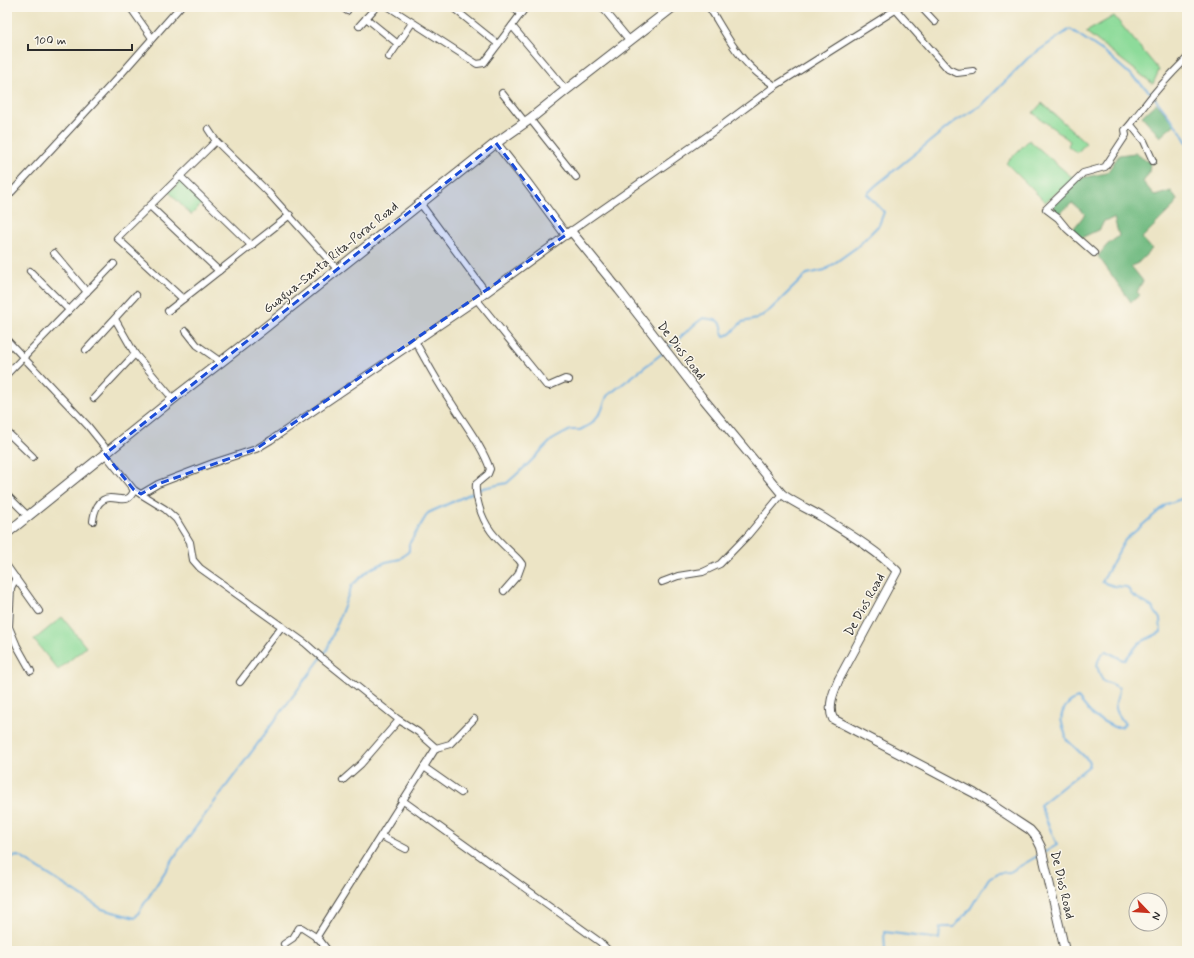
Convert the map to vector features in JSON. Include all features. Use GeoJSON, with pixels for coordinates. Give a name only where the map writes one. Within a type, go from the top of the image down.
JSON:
{"type":"FeatureCollection","features":[{"type":"Feature","properties":{"kind":"main road","name":"Guagua-Santa Rita-Porac Road"},"geometry":{"type":"LineString","coordinates":[[7,533],[420,203],[496,143],[528,121],[673,7]]}},
{"type":"Feature","properties":{"kind":"street"},"geometry":{"type":"LineString","coordinates":[[130,7],[152,38]]}},
{"type":"Feature","properties":{"kind":"street"},"geometry":{"type":"LineString","coordinates":[[7,197],[180,7]]}},
{"type":"Feature","properties":{"kind":"street"},"geometry":{"type":"LineString","coordinates":[[359,26],[376,7]]}},
{"type":"Feature","properties":{"kind":"street"},"geometry":{"type":"LineString","coordinates":[[389,7],[477,64],[484,63],[526,7]]}},
{"type":"Feature","properties":{"kind":"street"},"geometry":{"type":"LineString","coordinates":[[452,7],[498,44]]}},
{"type":"Feature","properties":{"kind":"street"},"geometry":{"type":"LineString","coordinates":[[513,7],[520,14]]}},
{"type":"Feature","properties":{"kind":"street"},"geometry":{"type":"LineString","coordinates":[[602,7],[630,40]]}},
{"type":"Feature","properties":{"kind":"street"},"geometry":{"type":"LineString","coordinates":[[709,7],[732,44],[746,62],[775,86]]}},
{"type":"Feature","properties":{"kind":"street"},"geometry":{"type":"LineString","coordinates":[[921,7],[935,22]]}},
{"type":"Feature","properties":{"kind":"street"},"geometry":{"type":"LineString","coordinates":[[141,494],[158,484],[213,463],[256,449],[272,440],[477,300],[486,292],[724,124],[775,86],[898,8],[948,69],[957,73],[973,71]]}},
{"type":"Feature","properties":{"kind":"street"},"geometry":{"type":"LineString","coordinates":[[366,18],[398,44]]}},
{"type":"Feature","properties":{"kind":"street"},"geometry":{"type":"LineString","coordinates":[[389,57],[412,23]]}},
{"type":"Feature","properties":{"kind":"street"},"geometry":{"type":"LineString","coordinates":[[512,26],[566,90]]}},
{"type":"Feature","properties":{"kind":"street"},"geometry":{"type":"LineString","coordinates":[[1094,253],[1067,229],[1058,218],[1046,209],[1083,173],[1105,168],[1126,135],[1125,130],[1131,125],[1141,110],[1187,58]]}},
{"type":"Feature","properties":{"kind":"street"},"geometry":{"type":"LineString","coordinates":[[502,94],[528,121],[576,176]]}},
{"type":"Feature","properties":{"kind":"street"},"geometry":{"type":"LineString","coordinates":[[1131,125],[1144,141],[1153,161]]}},
{"type":"Feature","properties":{"kind":"street"},"geometry":{"type":"LineString","coordinates":[[208,129],[216,141],[290,215],[337,269]]}},
{"type":"Feature","properties":{"kind":"street"},"geometry":{"type":"LineString","coordinates":[[183,299],[117,238],[216,141]]}},
{"type":"Feature","properties":{"kind":"street","name":"De Dios Road"},"geometry":{"type":"LineString","coordinates":[[496,143],[663,346],[742,447],[782,494],[793,502],[822,517],[883,557],[897,571],[839,679],[831,704],[830,714],[833,719],[974,793],[1030,830],[1036,837],[1041,847],[1065,951]]}},
{"type":"Feature","properties":{"kind":"street"},"geometry":{"type":"LineString","coordinates":[[180,176],[252,246]]}},
{"type":"Feature","properties":{"kind":"street"},"geometry":{"type":"LineString","coordinates":[[420,203],[486,292]]}},
{"type":"Feature","properties":{"kind":"street"},"geometry":{"type":"LineString","coordinates":[[150,206],[219,271]]}},
{"type":"Feature","properties":{"kind":"street"},"geometry":{"type":"LineString","coordinates":[[168,311],[290,215]]}},
{"type":"Feature","properties":{"kind":"street"},"geometry":{"type":"LineString","coordinates":[[54,253],[87,292]]}},
{"type":"Feature","properties":{"kind":"street"},"geometry":{"type":"LineString","coordinates":[[7,374],[114,264]]}},
{"type":"Feature","properties":{"kind":"street"},"geometry":{"type":"LineString","coordinates":[[30,271],[69,310]]}},
{"type":"Feature","properties":{"kind":"street"},"geometry":{"type":"LineString","coordinates":[[86,350],[136,296]]}},
{"type":"Feature","properties":{"kind":"street"},"geometry":{"type":"LineString","coordinates":[[477,300],[546,385],[549,386],[565,379],[569,380]]}},
{"type":"Feature","properties":{"kind":"street"},"geometry":{"type":"LineString","coordinates":[[115,319],[135,354],[173,399]]}},
{"type":"Feature","properties":{"kind":"street"},"geometry":{"type":"LineString","coordinates":[[186,331],[197,345],[221,362]]}},
{"type":"Feature","properties":{"kind":"street"},"geometry":{"type":"LineString","coordinates":[[7,340],[88,426],[134,490],[165,509],[176,519],[190,542],[193,560],[200,568],[282,626],[399,720],[418,732],[436,748]]}},
{"type":"Feature","properties":{"kind":"street"},"geometry":{"type":"LineString","coordinates":[[415,341],[488,462],[490,469],[488,474],[476,484],[476,493],[482,517],[492,533],[522,564],[518,575],[504,591]]}},
{"type":"Feature","properties":{"kind":"street"},"geometry":{"type":"LineString","coordinates":[[94,398],[135,354]]}},
{"type":"Feature","properties":{"kind":"street"},"geometry":{"type":"LineString","coordinates":[[7,432],[33,457]]}},
{"type":"Feature","properties":{"kind":"street"},"geometry":{"type":"LineString","coordinates":[[93,521],[97,506],[101,502],[110,498],[123,500],[133,494],[134,490]]}},
{"type":"Feature","properties":{"kind":"street"},"geometry":{"type":"LineString","coordinates":[[662,582],[678,576],[703,572],[720,564],[748,535],[782,494]]}},
{"type":"Feature","properties":{"kind":"street"},"geometry":{"type":"LineString","coordinates":[[7,495],[28,516]]}},
{"type":"Feature","properties":{"kind":"street"},"geometry":{"type":"LineString","coordinates":[[7,566],[39,611]]}},
{"type":"Feature","properties":{"kind":"street"},"geometry":{"type":"LineString","coordinates":[[16,578],[11,588],[8,628],[30,671]]}},
{"type":"Feature","properties":{"kind":"street"},"geometry":{"type":"LineString","coordinates":[[240,682],[282,626]]}},
{"type":"Feature","properties":{"kind":"street"},"geometry":{"type":"LineString","coordinates":[[316,938],[436,748],[450,744],[474,718]]}},
{"type":"Feature","properties":{"kind":"street"},"geometry":{"type":"LineString","coordinates":[[343,780],[361,764],[399,720]]}},
{"type":"Feature","properties":{"kind":"street"},"geometry":{"type":"LineString","coordinates":[[424,767],[461,792]]}},
{"type":"Feature","properties":{"kind":"street"},"geometry":{"type":"LineString","coordinates":[[402,800],[600,942],[609,951]]}},
{"type":"Feature","properties":{"kind":"street"},"geometry":{"type":"LineString","coordinates":[[380,836],[406,849]]}},
{"type":"Feature","properties":{"kind":"street"},"geometry":{"type":"LineString","coordinates":[[284,944],[293,938],[300,928],[307,930],[316,938],[319,938],[328,951]]}},
{"type":"Feature","properties":{"kind":"highlighted area"},"geometry":{"type":"Polygon","coordinates":[[[496,143],[566,235],[256,449],[158,484],[141,494],[134,490],[105,454],[496,143]]]}},
{"type":"Feature","properties":{"kind":"green space"},"geometry":{"type":"Polygon","coordinates":[[[1114,16],[1159,70],[1153,84],[1086,32],[1114,16]]]}},
{"type":"Feature","properties":{"kind":"green space"},"geometry":{"type":"Polygon","coordinates":[[[1042,103],[1086,143],[1077,153],[1068,146],[1070,141],[1033,113],[1042,103]]]}},
{"type":"Feature","properties":{"kind":"green space"},"geometry":{"type":"Polygon","coordinates":[[[1156,103],[1175,124],[1160,137],[1142,116],[1156,103]]]}},
{"type":"Feature","properties":{"kind":"green space"},"geometry":{"type":"Polygon","coordinates":[[[1029,140],[1074,179],[1045,202],[1006,163],[1029,140]]]}},
{"type":"Feature","properties":{"kind":"green space"},"geometry":{"type":"Polygon","coordinates":[[[1135,153],[1150,163],[1149,173],[1143,182],[1155,196],[1171,191],[1177,200],[1175,205],[1142,238],[1152,249],[1138,263],[1131,266],[1143,281],[1137,292],[1140,295],[1131,302],[1098,256],[1107,245],[1119,236],[1114,218],[1104,221],[1100,229],[1081,238],[1069,229],[1075,227],[1085,214],[1072,203],[1058,215],[1052,206],[1080,178],[1107,173],[1119,155],[1135,153]]]}},
{"type":"Feature","properties":{"kind":"green space"},"geometry":{"type":"Polygon","coordinates":[[[180,181],[202,204],[191,215],[169,192],[180,181]]]}},
{"type":"Feature","properties":{"kind":"green space"},"geometry":{"type":"Polygon","coordinates":[[[62,617],[86,647],[58,670],[34,640],[62,617]]]}},
{"type":"Feature","properties":{"kind":"waterway"},"geometry":{"type":"LineString","coordinates":[[667,349],[703,318],[719,322],[722,326],[724,336],[730,334],[742,322],[757,319],[770,310],[807,274],[825,270],[857,247],[879,225],[884,212],[867,194],[954,122],[982,105],[1028,58],[1070,29],[1107,54],[1151,93]]}},
{"type":"Feature","properties":{"kind":"waterway"},"geometry":{"type":"LineString","coordinates":[[1154,97],[1181,132],[1187,143]]}},
{"type":"Feature","properties":{"kind":"waterway"},"geometry":{"type":"LineString","coordinates":[[7,864],[12,857],[19,856],[102,909],[135,918],[179,850],[327,650],[352,585],[370,569],[386,562],[400,559],[409,551],[409,544],[428,513],[483,488],[507,483],[552,440],[570,430],[580,430],[591,424],[601,412],[607,396],[664,352]]}},
{"type":"Feature","properties":{"kind":"waterway"},"geometry":{"type":"LineString","coordinates":[[1045,852],[1057,845],[1040,805],[1089,766],[1090,762],[1066,739],[1061,719],[1063,711],[1068,704],[1074,699],[1078,698],[1093,716],[1114,727],[1121,727],[1125,724],[1116,708],[1119,688],[1103,681],[1097,665],[1099,658],[1106,651],[1125,660],[1139,643],[1161,632],[1160,619],[1152,607],[1132,595],[1127,587],[1114,586],[1102,582],[1125,540],[1167,504],[1187,497]]}},
{"type":"Feature","properties":{"kind":"waterway"},"geometry":{"type":"LineString","coordinates":[[885,951],[884,932],[939,939],[940,928],[954,927],[970,909],[989,878],[997,873],[1010,872],[1041,854]]}}]}
